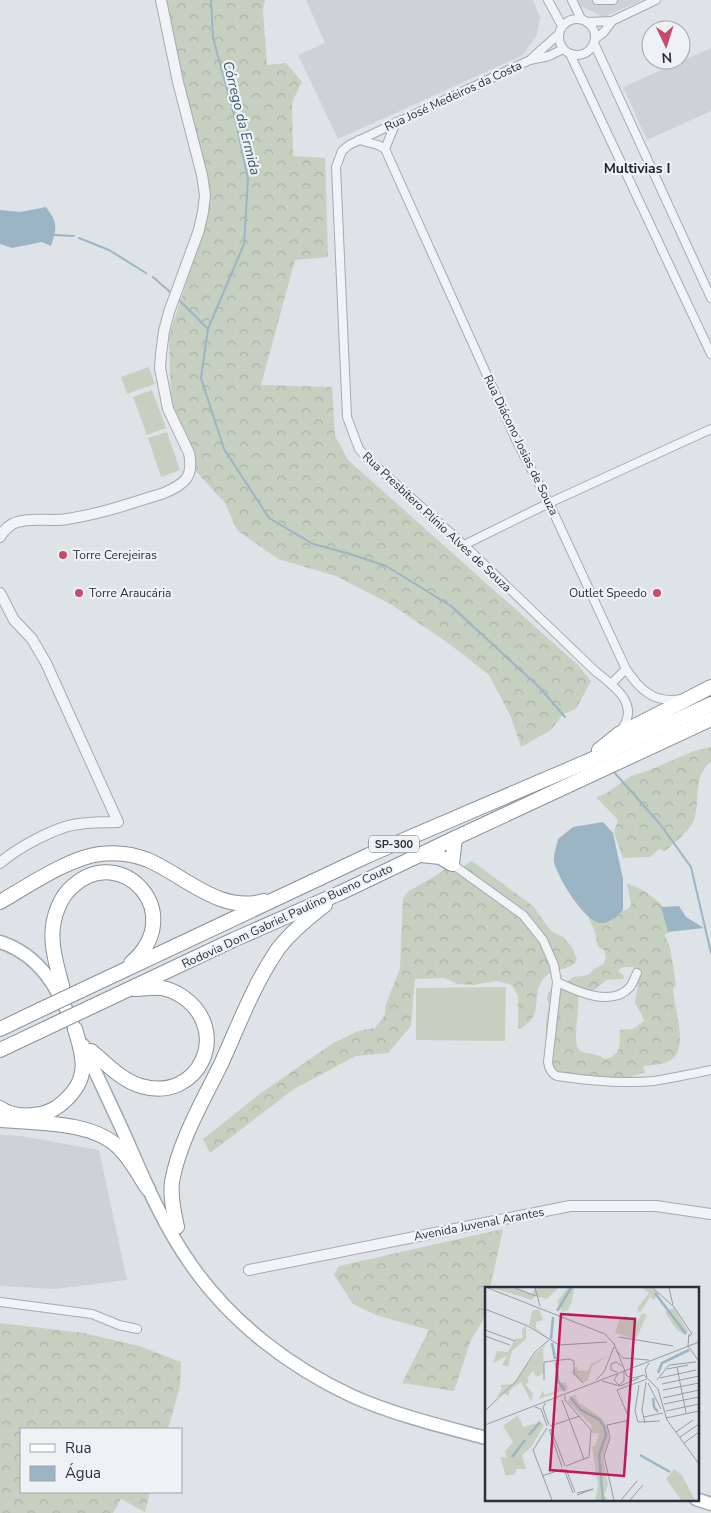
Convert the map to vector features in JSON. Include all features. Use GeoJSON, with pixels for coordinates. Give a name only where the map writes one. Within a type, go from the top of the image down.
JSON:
{"type":"FeatureCollection","features":[{"type":"Feature","properties":{"kind":"highway"},"geometry":{"type":"LineString","coordinates":[[586,762],[619,734],[711,686]]}},
{"type":"Feature","properties":{"kind":"highway","name":"Rodovia Dom Gabriel Paulino Bueno Couto"},"geometry":{"type":"LineString","coordinates":[[3,1027],[369,855],[586,762],[711,704]]}},
{"type":"Feature","properties":{"kind":"highway","name":"Rodovia Dom Gabriel Paulino Bueno Couto"},"geometry":{"type":"LineString","coordinates":[[0,1050],[711,719]]}},
{"type":"Feature","properties":{"kind":"highway"},"geometry":{"type":"LineString","coordinates":[[420,855],[440,857],[452,864],[455,838]]}},
{"type":"Feature","properties":{"kind":"highway"},"geometry":{"type":"LineString","coordinates":[[0,902],[77,860],[94,855],[117,853],[148,860],[219,899],[241,903],[258,902],[288,894]]}},
{"type":"Feature","properties":{"kind":"highway"},"geometry":{"type":"LineString","coordinates":[[64,994],[53,947],[53,926],[59,906],[67,891],[78,881],[86,876],[102,872],[119,874],[136,884],[145,894],[153,911],[154,927],[150,941],[140,954],[118,973]]}},
{"type":"Feature","properties":{"kind":"highway"},"geometry":{"type":"LineString","coordinates":[[177,1227],[172,1199],[172,1183],[178,1160],[189,1132],[260,979],[278,949],[293,931],[340,893]]}},
{"type":"Feature","properties":{"kind":"highway"},"geometry":{"type":"LineString","coordinates":[[92,1051],[122,1077],[145,1087],[172,1087],[183,1082],[199,1068],[204,1057],[207,1038],[203,1019],[197,1010],[177,994],[163,988],[129,989]]}},
{"type":"Feature","properties":{"kind":"highway"},"geometry":{"type":"LineString","coordinates":[[0,1108],[10,1114],[37,1114],[52,1110],[67,1098],[79,1083],[82,1069],[82,1050],[75,1029]]}},
{"type":"Feature","properties":{"kind":"highway"},"geometry":{"type":"LineString","coordinates":[[0,1059],[19,1041]]}},
{"type":"Feature","properties":{"kind":"highway"},"geometry":{"type":"LineString","coordinates":[[0,1120],[42,1123],[88,1130],[106,1138],[121,1149],[148,1188]]}},
{"type":"Feature","properties":{"kind":"main road"},"geometry":{"type":"LineString","coordinates":[[0,936],[14,942],[40,961],[64,994],[151,1179],[177,1227],[203,1269],[238,1309],[284,1348],[341,1383],[373,1397],[485,1431]]}},
{"type":"Feature","properties":{"kind":"main road"},"geometry":{"type":"LineString","coordinates":[[0,942],[27,955],[44,971],[66,1008],[165,1223],[200,1277],[228,1309],[274,1350],[306,1371],[361,1400],[485,1438]]}},
{"type":"Feature","properties":{"kind":"main road"},"geometry":{"type":"LineString","coordinates":[[698,1491],[711,1495]]}},
{"type":"Feature","properties":{"kind":"main road"},"geometry":{"type":"LineString","coordinates":[[698,1500],[711,1504]]}},
{"type":"Feature","properties":{"kind":"street"},"geometry":{"type":"LineString","coordinates":[[0,537],[9,526],[16,522],[64,520],[90,516],[164,493],[176,488],[190,474],[191,461],[189,453],[168,409],[160,368],[164,331],[199,230],[205,195],[161,0]]}},
{"type":"Feature","properties":{"kind":"street"},"geometry":{"type":"LineString","coordinates":[[548,0],[562,26]]}},
{"type":"Feature","properties":{"kind":"street"},"geometry":{"type":"LineString","coordinates":[[572,0],[584,20],[594,31],[594,41],[711,298]]}},
{"type":"Feature","properties":{"kind":"street"},"geometry":{"type":"LineString","coordinates":[[596,0],[613,0]]}},
{"type":"Feature","properties":{"kind":"street"},"geometry":{"type":"LineString","coordinates":[[530,60],[570,20],[612,21],[656,0]]}},
{"type":"Feature","properties":{"kind":"street"},"geometry":{"type":"LineString","coordinates":[[530,60],[566,52],[583,54],[588,52],[594,41],[612,21]]}},
{"type":"Feature","properties":{"kind":"street"},"geometry":{"type":"LineString","coordinates":[[558,34],[558,40],[566,52],[711,354]]}},
{"type":"Feature","properties":{"kind":"street","name":"Rua José Medeiros da Costa"},"geometry":{"type":"LineString","coordinates":[[376,131],[530,60]]}},
{"type":"Feature","properties":{"kind":"street"},"geometry":{"type":"LineString","coordinates":[[359,140],[385,149],[396,122]]}},
{"type":"Feature","properties":{"kind":"street","name":"Rua Presbítero Plínio Alves de Souza"},"geometry":{"type":"LineString","coordinates":[[376,131],[349,145],[342,152],[336,167],[347,417],[359,449],[611,684],[628,704],[629,714],[627,722],[619,734]]}},
{"type":"Feature","properties":{"kind":"street","name":"Rua Diácono Josias de Souza"},"geometry":{"type":"LineString","coordinates":[[385,149],[518,444],[549,503],[626,669],[635,684],[648,694],[673,700],[690,697]]}},
{"type":"Feature","properties":{"kind":"street"},"geometry":{"type":"LineString","coordinates":[[464,545],[549,503],[709,429]]}},
{"type":"Feature","properties":{"kind":"street"},"geometry":{"type":"LineString","coordinates":[[0,593],[14,620],[32,639],[46,663],[118,822],[78,824],[52,832],[8,856],[0,863]]}},
{"type":"Feature","properties":{"kind":"street"},"geometry":{"type":"LineString","coordinates":[[611,684],[626,669]]}},
{"type":"Feature","properties":{"kind":"street"},"geometry":{"type":"LineString","coordinates":[[452,864],[523,915],[543,940],[554,965],[557,982],[548,1062],[550,1071],[553,1074],[592,1081],[636,1082],[672,1078],[711,1070]]}},
{"type":"Feature","properties":{"kind":"street"},"geometry":{"type":"LineString","coordinates":[[557,982],[581,993],[602,997],[622,993],[630,987],[637,973]]}},
{"type":"Feature","properties":{"kind":"street","name":"Avenida Juvenal Arantes"},"geometry":{"type":"LineString","coordinates":[[249,1270],[570,1206],[656,1206],[711,1214]]}},
{"type":"Feature","properties":{"kind":"street"},"geometry":{"type":"LineString","coordinates":[[0,1302],[92,1314],[119,1325],[137,1329]]}},
{"type":"Feature","properties":{"kind":"shaded area"},"geometry":{"type":"Polygon","coordinates":[[[306,0],[533,0],[540,17],[537,35],[523,55],[338,139],[298,55],[325,43],[306,0]]]}},
{"type":"Feature","properties":{"kind":"shaded area"},"geometry":{"type":"Polygon","coordinates":[[[577,0],[642,0],[604,17],[580,6],[577,0]]]}},
{"type":"Feature","properties":{"kind":"shaded area"},"geometry":{"type":"Polygon","coordinates":[[[711,48],[711,111],[647,140],[623,87],[661,70],[691,70],[691,57],[711,48]]]}},
{"type":"Feature","properties":{"kind":"shaded area"},"geometry":{"type":"Polygon","coordinates":[[[0,1135],[21,1136],[99,1150],[127,1280],[56,1289],[0,1286],[0,1135]]]}},
{"type":"Feature","properties":{"kind":"green space"},"geometry":{"type":"Polygon","coordinates":[[[165,0],[265,0],[263,10],[267,65],[286,63],[302,82],[292,102],[293,156],[325,158],[328,257],[295,260],[261,385],[332,387],[335,436],[348,460],[578,665],[591,681],[576,709],[563,714],[551,730],[521,747],[511,717],[489,675],[448,643],[392,605],[336,576],[278,559],[237,530],[225,503],[191,466],[171,403],[169,336],[204,228],[211,199],[207,174],[165,0]]]}},
{"type":"Feature","properties":{"kind":"green space"},"geometry":{"type":"Polygon","coordinates":[[[149,367],[155,384],[127,394],[121,377],[149,367]]]}},
{"type":"Feature","properties":{"kind":"green space"},"geometry":{"type":"Polygon","coordinates":[[[152,390],[166,428],[147,435],[133,397],[152,390]]]}},
{"type":"Feature","properties":{"kind":"green space"},"geometry":{"type":"Polygon","coordinates":[[[167,432],[180,470],[161,477],[148,438],[167,432]]]}},
{"type":"Feature","properties":{"kind":"green space"},"geometry":{"type":"Polygon","coordinates":[[[711,747],[711,762],[701,774],[696,813],[689,828],[665,851],[659,849],[650,857],[623,858],[614,833],[618,820],[596,797],[605,794],[631,776],[694,751],[711,747]]]}},
{"type":"Feature","properties":{"kind":"green space"},"geometry":{"type":"Polygon","coordinates":[[[472,861],[533,906],[551,931],[563,937],[572,947],[577,960],[574,964],[544,978],[538,991],[533,1018],[519,1029],[518,996],[512,985],[497,981],[473,985],[458,984],[444,978],[415,979],[411,1026],[388,1053],[356,1056],[294,1089],[210,1153],[203,1139],[261,1093],[333,1043],[358,1031],[375,1028],[385,1015],[385,1007],[400,968],[403,898],[409,891],[437,875],[454,862],[462,867],[472,861]]]}},
{"type":"Feature","properties":{"kind":"green space"},"geometry":{"type":"Polygon","coordinates":[[[627,884],[651,896],[662,906],[668,916],[669,933],[665,934],[665,936],[670,947],[676,985],[673,988],[680,1040],[678,1049],[674,1057],[667,1062],[643,1066],[645,1072],[612,1083],[559,1074],[552,1065],[546,1044],[548,993],[574,977],[588,975],[594,969],[604,964],[606,957],[604,950],[598,947],[595,932],[586,912],[623,911],[629,908],[631,904],[627,884]],[[633,967],[619,969],[619,972],[624,976],[623,979],[606,980],[593,991],[581,991],[578,995],[576,1040],[579,1050],[584,1053],[598,1055],[604,1059],[610,1058],[619,1049],[619,1030],[633,1029],[644,1021],[635,1003],[638,979],[633,967]]]}},
{"type":"Feature","properties":{"kind":"green space"},"geometry":{"type":"Polygon","coordinates":[[[506,987],[505,1041],[416,1040],[416,988],[506,987]]]}},
{"type":"Feature","properties":{"kind":"green space"},"geometry":{"type":"Polygon","coordinates":[[[503,1229],[490,1287],[485,1287],[483,1320],[471,1340],[454,1391],[402,1383],[429,1330],[376,1315],[353,1304],[334,1275],[339,1266],[503,1229]]]}},
{"type":"Feature","properties":{"kind":"green space"},"geometry":{"type":"Polygon","coordinates":[[[0,1323],[84,1333],[139,1346],[181,1362],[180,1386],[168,1428],[20,1428],[20,1493],[150,1493],[145,1512],[121,1499],[113,1513],[0,1513],[0,1323]]]}},
{"type":"Feature","properties":{"kind":"water"},"geometry":{"type":"Polygon","coordinates":[[[46,207],[53,217],[55,226],[51,246],[42,242],[12,248],[0,244],[0,210],[20,212],[46,207]]]}},
{"type":"Feature","properties":{"kind":"water"},"geometry":{"type":"Polygon","coordinates":[[[603,822],[613,833],[623,879],[623,910],[610,921],[600,923],[593,920],[579,907],[560,878],[554,859],[558,839],[573,827],[603,822]]]}},
{"type":"Feature","properties":{"kind":"water"},"geometry":{"type":"Polygon","coordinates":[[[679,906],[686,917],[704,928],[668,932],[661,907],[679,906]]]}},
{"type":"Feature","properties":{"kind":"waterway","name":"Córrego da Ermida"},"geometry":{"type":"LineString","coordinates":[[211,0],[213,38],[236,122],[248,179],[244,244],[208,329],[201,378],[224,449],[269,518],[313,544],[386,566],[451,606],[540,688],[565,717]]}},
{"type":"Feature","properties":{"kind":"waterway"},"geometry":{"type":"LineString","coordinates":[[55,235],[74,236]]}},
{"type":"Feature","properties":{"kind":"waterway"},"geometry":{"type":"LineString","coordinates":[[79,238],[109,250],[146,273]]}},
{"type":"Feature","properties":{"kind":"waterway"},"geometry":{"type":"LineString","coordinates":[[153,277],[170,292]]}},
{"type":"Feature","properties":{"kind":"waterway"},"geometry":{"type":"LineString","coordinates":[[180,301],[208,329]]}},
{"type":"Feature","properties":{"kind":"waterway"},"geometry":{"type":"LineString","coordinates":[[614,772],[660,824],[691,867],[711,953]]}},
{"type":"Feature","properties":{"kind":"place","name":"Torre Cerejeiras"},"geometry":{"type":"Point","coordinates":[63,555]}},
{"type":"Feature","properties":{"kind":"place","name":"Torre Araucária"},"geometry":{"type":"Point","coordinates":[79,593]}},
{"type":"Feature","properties":{"kind":"place","name":"Outlet Speedo"},"geometry":{"type":"Point","coordinates":[657,593]}},
{"type":"Feature","properties":{"kind":"district","name":"Multivias I"},"geometry":{"type":"Point","coordinates":[637,168]}}]}
